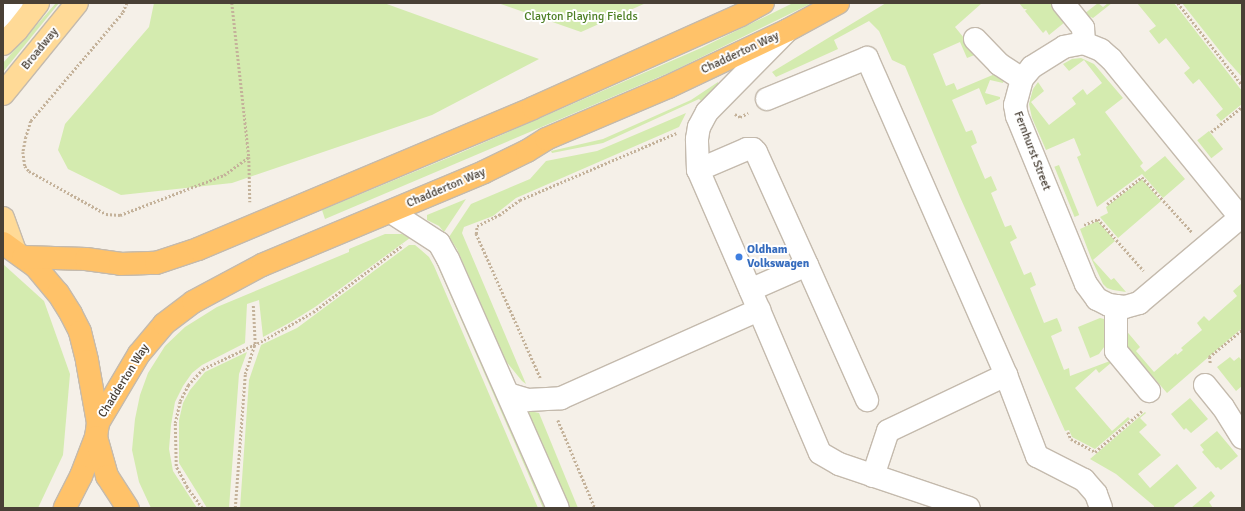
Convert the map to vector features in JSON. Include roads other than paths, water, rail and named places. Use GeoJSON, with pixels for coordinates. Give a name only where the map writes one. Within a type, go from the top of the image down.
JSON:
{"type":"FeatureCollection","features":[{"type":"Feature","properties":{"kind":"highway"},"geometry":{"type":"LineString","coordinates":[[14,250],[127,264],[156,263],[198,249],[533,108],[741,15],[762,3]]}},
{"type":"Feature","properties":{"kind":"highway","name":"Chadderton Way"},"geometry":{"type":"LineString","coordinates":[[65,508],[81,476],[97,430],[139,354],[164,324],[183,309],[262,265],[484,172],[527,151],[546,139],[668,87],[788,30],[838,3]]}},
{"type":"Feature","properties":{"kind":"highway"},"geometry":{"type":"LineString","coordinates":[[14,250],[44,276],[58,293],[80,332],[87,361],[97,430],[107,476],[128,508]]}},
{"type":"Feature","properties":{"kind":"main road"},"geometry":{"type":"LineString","coordinates":[[3,44],[17,30],[38,3]]}},
{"type":"Feature","properties":{"kind":"main road","name":"Broadway"},"geometry":{"type":"LineString","coordinates":[[3,94],[77,3]]}},
{"type":"Feature","properties":{"kind":"main road"},"geometry":{"type":"LineString","coordinates":[[3,218],[14,250]]}},
{"type":"Feature","properties":{"kind":"street"},"geometry":{"type":"LineString","coordinates":[[3,18],[12,3]]}},
{"type":"Feature","properties":{"kind":"street"},"geometry":{"type":"LineString","coordinates":[[1063,3],[1083,28],[1084,43]]}},
{"type":"Feature","properties":{"kind":"street"},"geometry":{"type":"LineString","coordinates":[[788,30],[704,116],[696,139],[698,170],[820,453],[838,464],[969,508]]}},
{"type":"Feature","properties":{"kind":"street"},"geometry":{"type":"LineString","coordinates":[[975,39],[999,64],[1022,80]]}},
{"type":"Feature","properties":{"kind":"street","name":"Fernhurst Street"},"geometry":{"type":"LineString","coordinates":[[1084,43],[1097,47],[1111,59],[1241,216],[1146,298],[1133,306],[1116,306],[1104,303],[1092,294],[1078,264],[1017,116],[1015,105],[1022,80],[1032,67],[1052,53],[1084,43]]}},
{"type":"Feature","properties":{"kind":"street"},"geometry":{"type":"LineString","coordinates":[[767,99],[867,58],[1006,374],[1038,456],[1084,480],[1096,494],[1101,508]]}},
{"type":"Feature","properties":{"kind":"street"},"geometry":{"type":"LineString","coordinates":[[698,170],[747,149],[752,149],[756,152],[867,400]]}},
{"type":"Feature","properties":{"kind":"street"},"geometry":{"type":"LineString","coordinates":[[391,212],[439,243],[448,259],[558,508]]}},
{"type":"Feature","properties":{"kind":"street"},"geometry":{"type":"LineString","coordinates":[[750,290],[807,265]]}},
{"type":"Feature","properties":{"kind":"street"},"geometry":{"type":"LineString","coordinates":[[1116,306],[1116,352],[1149,391]]}},
{"type":"Feature","properties":{"kind":"street"},"geometry":{"type":"LineString","coordinates":[[508,394],[528,400],[561,398],[759,310]]}},
{"type":"Feature","properties":{"kind":"street"},"geometry":{"type":"LineString","coordinates":[[873,476],[888,431],[1006,374]]}},
{"type":"Feature","properties":{"kind":"street"},"geometry":{"type":"LineString","coordinates":[[1205,385],[1223,408],[1242,437]]}},
{"type":"Feature","properties":{"kind":"place","name":"Oldham Volkswagen"},"geometry":{"type":"Point","coordinates":[739,257]}},
{"type":"Feature","properties":{"kind":"park label","name":"Clayton Playing Fields"},"geometry":{"type":"Point","coordinates":[581,17]}}]}
